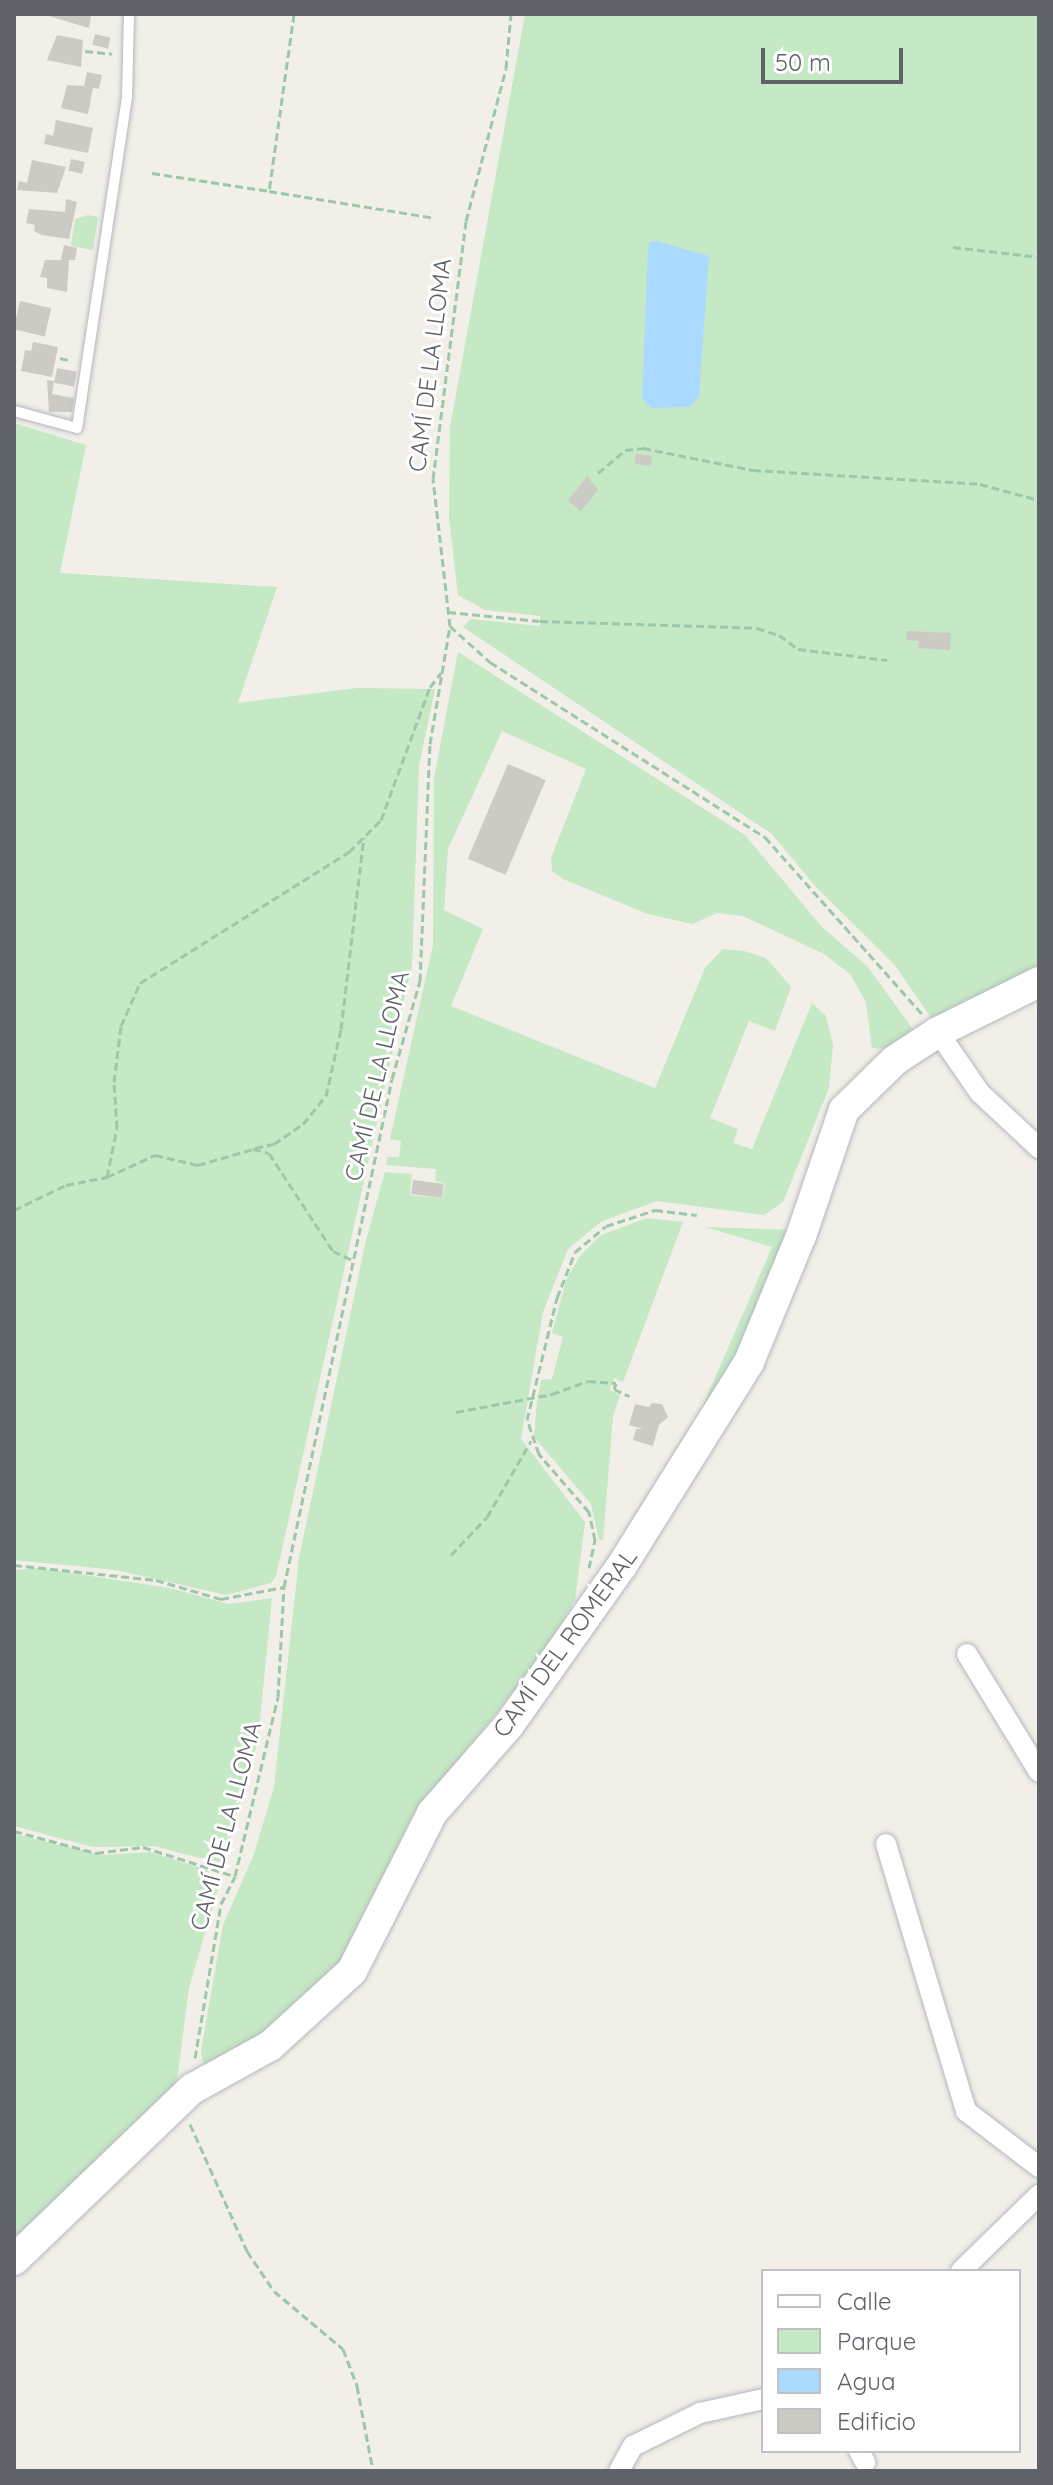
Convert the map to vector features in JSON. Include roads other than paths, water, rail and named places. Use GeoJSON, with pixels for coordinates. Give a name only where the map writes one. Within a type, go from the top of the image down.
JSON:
{"type":"FeatureCollection","features":[{"type":"Feature","properties":{"kind":"street","name":"CAMÍ DEL ROMERAL"},"geometry":{"type":"LineString","coordinates":[[14,2260],[192,2089],[270,2046],[352,1971],[432,1813],[509,1725],[595,1603],[749,1362],[801,1236],[844,1110],[895,1060],[938,1032],[1039,982]]}},
{"type":"Feature","properties":{"kind":"street"},"geometry":{"type":"LineString","coordinates":[[938,1032],[980,1093],[1039,1148]]}},
{"type":"Feature","properties":{"kind":"street"},"geometry":{"type":"LineString","coordinates":[[967,1654],[1039,1772]]}},
{"type":"Feature","properties":{"kind":"street"},"geometry":{"type":"LineString","coordinates":[[886,1844],[966,2111],[1039,2167]]}},
{"type":"Feature","properties":{"kind":"street"},"geometry":{"type":"LineString","coordinates":[[963,2269],[1039,2195]]}},
{"type":"Feature","properties":{"kind":"street"},"geometry":{"type":"LineString","coordinates":[[619,2471],[633,2446],[700,2413],[761,2399]]}},
{"type":"Feature","properties":{"kind":"lane"},"geometry":{"type":"LineString","coordinates":[[14,411],[77,428],[127,97],[129,14]]}},
{"type":"Feature","properties":{"kind":"water"},"geometry":{"type":"Polygon","coordinates":[[[656,241],[709,256],[699,396],[690,407],[651,408],[642,399],[648,249],[649,242],[656,241]]]}}]}
